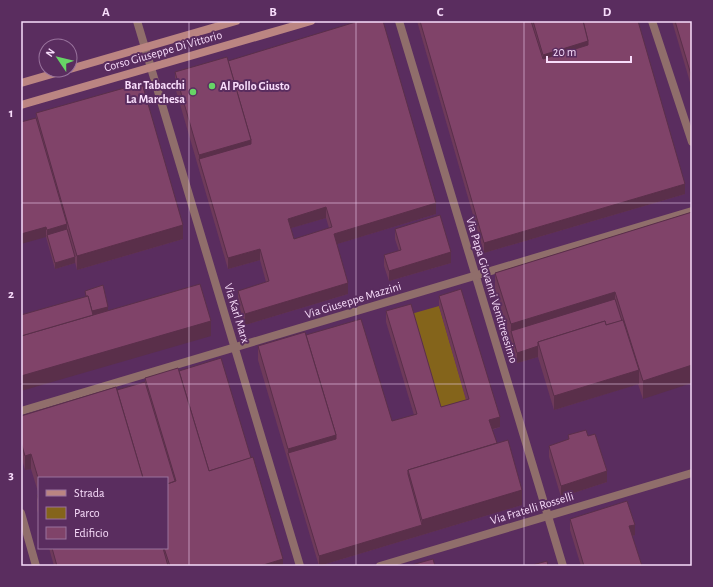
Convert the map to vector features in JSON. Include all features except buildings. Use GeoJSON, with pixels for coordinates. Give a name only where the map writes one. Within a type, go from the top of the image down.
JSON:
{"type":"FeatureCollection","features":[{"type":"Feature","properties":{"kind":"main road","name":"Corso Giuseppe Di Vittorio"},"geometry":{"type":"LineString","coordinates":[[78,67],[236,21]]}},
{"type":"Feature","properties":{"kind":"main road","name":"Corso Giuseppe Di Vittorio"},"geometry":{"type":"LineString","coordinates":[[21,105],[296,23],[311,21]]}},
{"type":"Feature","properties":{"kind":"main road"},"geometry":{"type":"LineString","coordinates":[[21,83],[38,78]]}},
{"type":"Feature","properties":{"kind":"street","name":"Via Karl Marx"},"geometry":{"type":"LineString","coordinates":[[137,21],[300,566]]}},
{"type":"Feature","properties":{"kind":"street","name":"Via Papa Giovanni Ventitreesimo"},"geometry":{"type":"LineString","coordinates":[[399,21],[563,566]]}},
{"type":"Feature","properties":{"kind":"street"},"geometry":{"type":"LineString","coordinates":[[652,21],[692,142]]}},
{"type":"Feature","properties":{"kind":"street","name":"Via Giuseppe Mazzini"},"geometry":{"type":"LineString","coordinates":[[21,411],[692,211]]}},
{"type":"Feature","properties":{"kind":"street","name":"Via Fratelli Rosselli"},"geometry":{"type":"LineString","coordinates":[[380,566],[692,472]]}},
{"type":"Feature","properties":{"kind":"street"},"geometry":{"type":"LineString","coordinates":[[21,514],[36,566]]}},
{"type":"Feature","properties":{"kind":"green space"},"geometry":{"type":"Polygon","coordinates":[[[439,306],[469,409],[441,417],[411,314],[439,306]]]}},
{"type":"Feature","properties":{"kind":"place","name":"Al Pollo Giusto"},"geometry":{"type":"Point","coordinates":[212,86]}},
{"type":"Feature","properties":{"kind":"place","name":"Bar Tabacchi La Marchesa"},"geometry":{"type":"Point","coordinates":[193,92]}}]}
